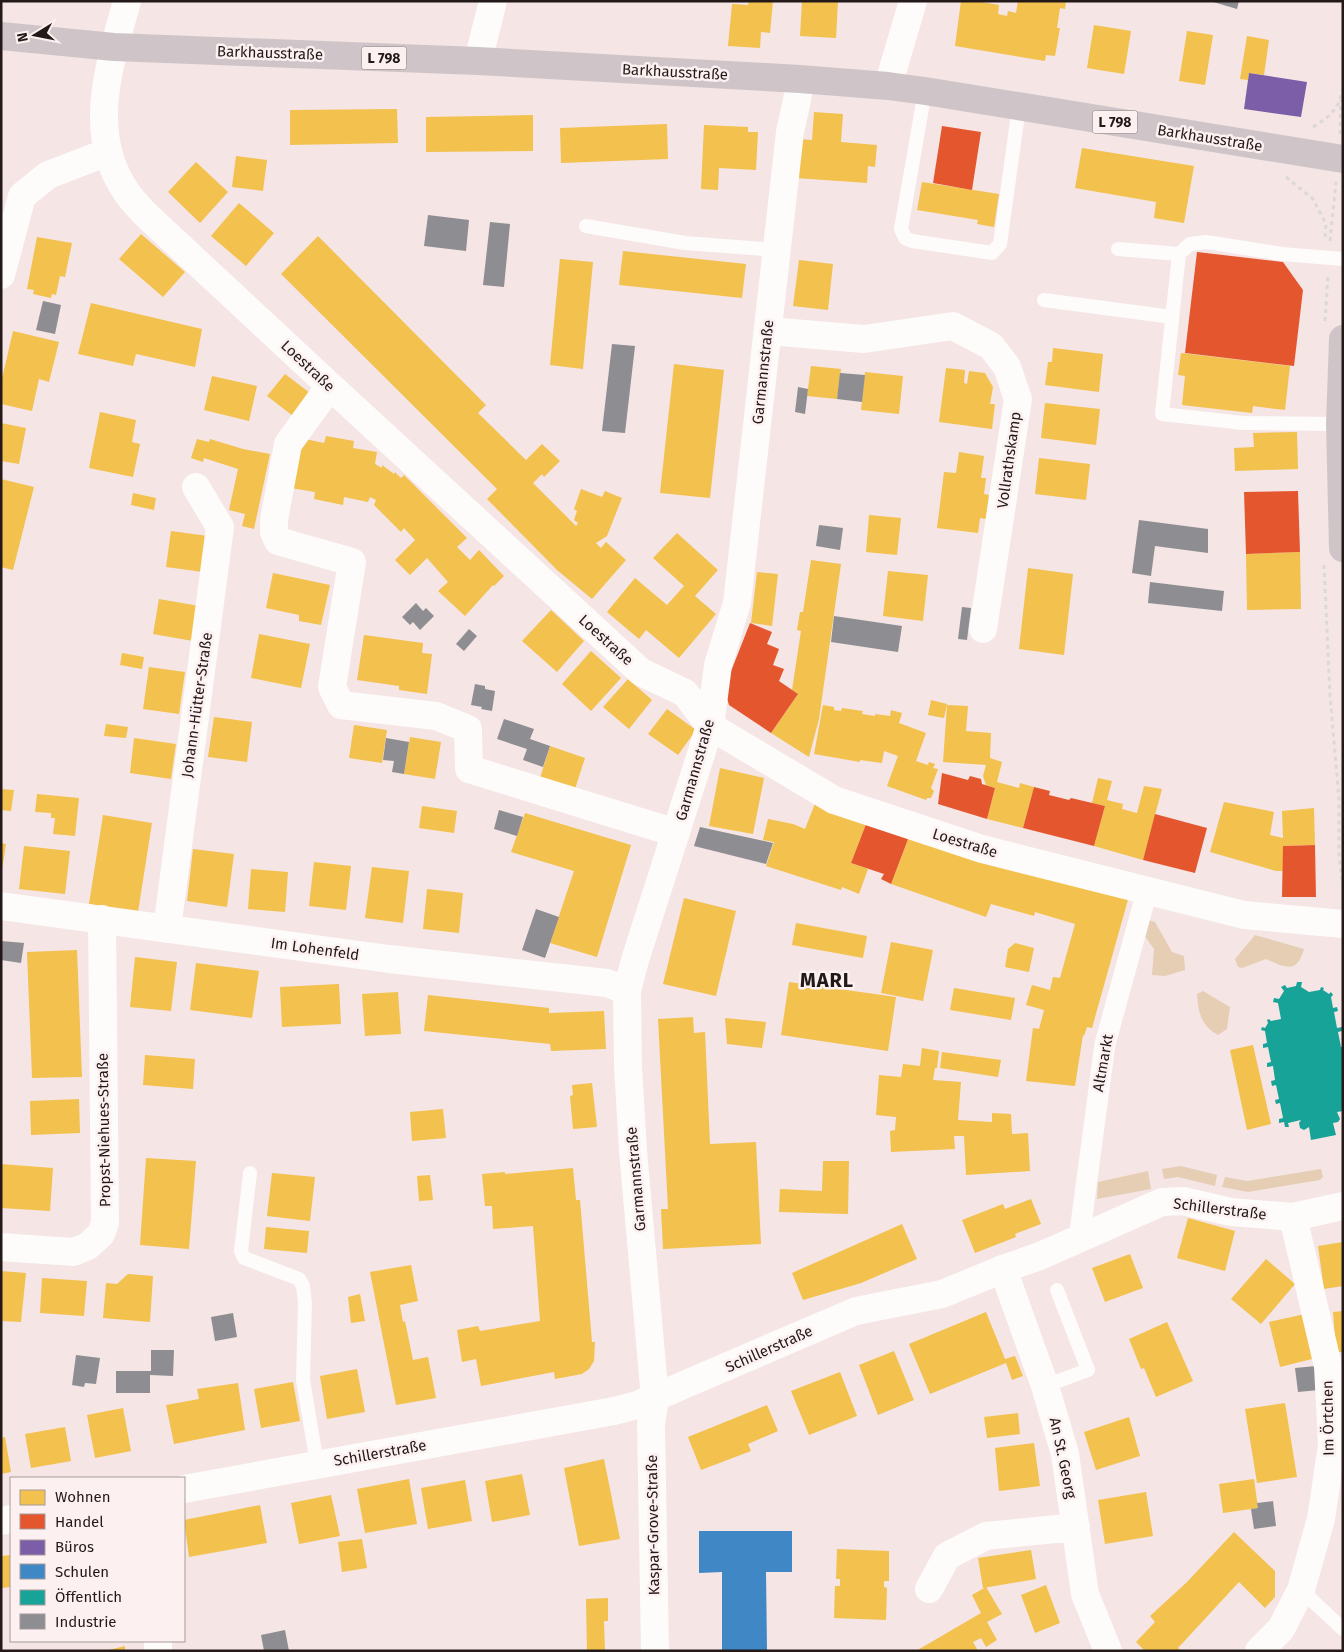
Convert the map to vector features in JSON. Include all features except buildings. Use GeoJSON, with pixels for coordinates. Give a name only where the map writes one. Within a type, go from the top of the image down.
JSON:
{"type":"FeatureCollection","features":[{"type":"Feature","properties":{"kind":"main road","name":"Barkhausstraße"},"geometry":{"type":"LineString","coordinates":[[1,36],[114,47],[478,61],[800,79],[888,86],[1343,159]]}},
{"type":"Feature","properties":{"kind":"main road"},"geometry":{"type":"LineString","coordinates":[[1333,555],[1340,424],[1334,330]]}},
{"type":"Feature","properties":{"kind":"street","name":"Loestraße"},"geometry":{"type":"LineString","coordinates":[[127,1],[114,47],[104,100],[104,127],[108,152],[127,193],[144,213],[641,672],[685,693],[710,726],[834,800],[982,849],[1244,916],[1343,924]]}},
{"type":"Feature","properties":{"kind":"street"},"geometry":{"type":"LineString","coordinates":[[478,61],[493,1]]}},
{"type":"Feature","properties":{"kind":"street"},"geometry":{"type":"LineString","coordinates":[[888,86],[913,1]]}},
{"type":"Feature","properties":{"kind":"street","name":"Garmannstraße"},"geometry":{"type":"LineString","coordinates":[[655,1399],[633,1151],[627,1029],[628,991],[635,960],[710,726],[718,665],[736,603],[790,132],[800,79]]}},
{"type":"Feature","properties":{"kind":"street"},"geometry":{"type":"LineString","coordinates":[[1,275],[22,196],[48,175],[108,152]]}},
{"type":"Feature","properties":{"kind":"street","name":"Vollrathskamp"},"geometry":{"type":"LineString","coordinates":[[768,330],[864,339],[953,326],[990,346],[1007,367],[1018,399],[983,629]]}},
{"type":"Feature","properties":{"kind":"street"},"geometry":{"type":"LineString","coordinates":[[330,386],[288,444],[274,520],[274,532],[278,541],[352,562],[332,687],[341,705],[436,716],[468,728],[469,769],[676,833]]}},
{"type":"Feature","properties":{"kind":"street","name":"Johann-Hütter-Straße"},"geometry":{"type":"LineString","coordinates":[[167,929],[220,527],[196,487]]}},
{"type":"Feature","properties":{"kind":"street","name":"Altmarkt"},"geometry":{"type":"LineString","coordinates":[[1079,1240],[1105,1044],[1147,891]]}},
{"type":"Feature","properties":{"kind":"street","name":"Im Lohenfeld"},"geometry":{"type":"LineString","coordinates":[[1,906],[389,960],[607,983],[628,991]]}},
{"type":"Feature","properties":{"kind":"street","name":"Propst-Niehues-Straße"},"geometry":{"type":"LineString","coordinates":[[1,1247],[74,1252],[88,1246],[101,1234],[105,1223],[102,919]]}},
{"type":"Feature","properties":{"kind":"street","name":"Schillerstraße"},"geometry":{"type":"LineString","coordinates":[[185,1489],[614,1411],[655,1399],[856,1311],[942,1294],[1079,1240],[1162,1202],[1183,1201],[1231,1212],[1293,1217],[1343,1206]]}},
{"type":"Feature","properties":{"kind":"street","name":"Im Örtchen"},"geometry":{"type":"LineString","coordinates":[[1259,1651],[1281,1629],[1301,1590],[1321,1518],[1332,1445],[1328,1366],[1293,1217]]}},
{"type":"Feature","properties":{"kind":"street","name":"An St. Georg"},"geometry":{"type":"LineString","coordinates":[[1003,1269],[1045,1386],[1065,1454],[1085,1594],[1108,1651]]}},
{"type":"Feature","properties":{"kind":"street","name":"Kaspar-Grove-Straße"},"geometry":{"type":"LineString","coordinates":[[655,1399],[651,1424],[655,1651]]}},
{"type":"Feature","properties":{"kind":"street"},"geometry":{"type":"LineString","coordinates":[[930,1590],[947,1556],[986,1536],[1076,1527]]}},
{"type":"Feature","properties":{"kind":"lane"},"geometry":{"type":"LineString","coordinates":[[925,91],[901,230],[905,238],[912,242],[992,253],[997,249],[1000,244],[1006,212],[1019,107]]}},
{"type":"Feature","properties":{"kind":"lane"},"geometry":{"type":"LineString","coordinates":[[586,226],[685,243],[777,250]]}},
{"type":"Feature","properties":{"kind":"lane"},"geometry":{"type":"LineString","coordinates":[[1340,424],[1243,423],[1162,414],[1179,254],[1190,244],[1206,242],[1282,254],[1343,259]]}},
{"type":"Feature","properties":{"kind":"lane"},"geometry":{"type":"LineString","coordinates":[[1118,248],[1179,254]]}},
{"type":"Feature","properties":{"kind":"lane"},"geometry":{"type":"LineString","coordinates":[[1044,300],[1172,317]]}},
{"type":"Feature","properties":{"kind":"lane"},"geometry":{"type":"LineString","coordinates":[[250,1173],[241,1251],[244,1258],[299,1279],[305,1293],[303,1380],[317,1464]]}},
{"type":"Feature","properties":{"kind":"lane"},"geometry":{"type":"LineString","coordinates":[[1045,1386],[1088,1370],[1057,1290]]}},
{"type":"Feature","properties":{"kind":"lane"},"geometry":{"type":"LineString","coordinates":[[1301,1590],[1343,1629]]}},
{"type":"Feature","properties":{"kind":"path"},"geometry":{"type":"LineString","coordinates":[[1283,175],[1313,199],[1326,224],[1325,243],[1334,330]]}},
{"type":"Feature","properties":{"kind":"path"},"geometry":{"type":"LineString","coordinates":[[1333,555],[1330,696],[1339,799],[1339,855],[1343,887]]}},
{"type":"Feature","properties":{"kind":"shaded area"},"geometry":{"type":"Polygon","coordinates":[[[1148,920],[1155,922],[1172,952],[1184,956],[1185,970],[1165,976],[1152,975],[1154,949],[1144,935],[1148,920]]]}},
{"type":"Feature","properties":{"kind":"shaded area"},"geometry":{"type":"Polygon","coordinates":[[[1255,935],[1304,949],[1301,957],[1294,966],[1290,967],[1279,965],[1266,959],[1242,968],[1238,967],[1235,959],[1255,935]]]}},
{"type":"Feature","properties":{"kind":"shaded area"},"geometry":{"type":"Polygon","coordinates":[[[1203,991],[1230,1007],[1227,1029],[1218,1035],[1204,1023],[1200,1013],[1197,994],[1203,991]]]}},
{"type":"Feature","properties":{"kind":"shaded area"},"geometry":{"type":"Polygon","coordinates":[[[1181,1166],[1217,1175],[1215,1186],[1178,1177],[1164,1179],[1162,1169],[1181,1166]]]}},
{"type":"Feature","properties":{"kind":"shaded area"},"geometry":{"type":"Polygon","coordinates":[[[1321,1169],[1323,1177],[1320,1180],[1248,1192],[1222,1187],[1225,1177],[1247,1181],[1321,1169]]]}},
{"type":"Feature","properties":{"kind":"shaded area"},"geometry":{"type":"Polygon","coordinates":[[[1148,1171],[1151,1189],[1097,1199],[1098,1182],[1148,1171]]]}},
{"type":"Feature","properties":{"kind":"district","name":"MARL"},"geometry":{"type":"Point","coordinates":[827,980]}}]}
